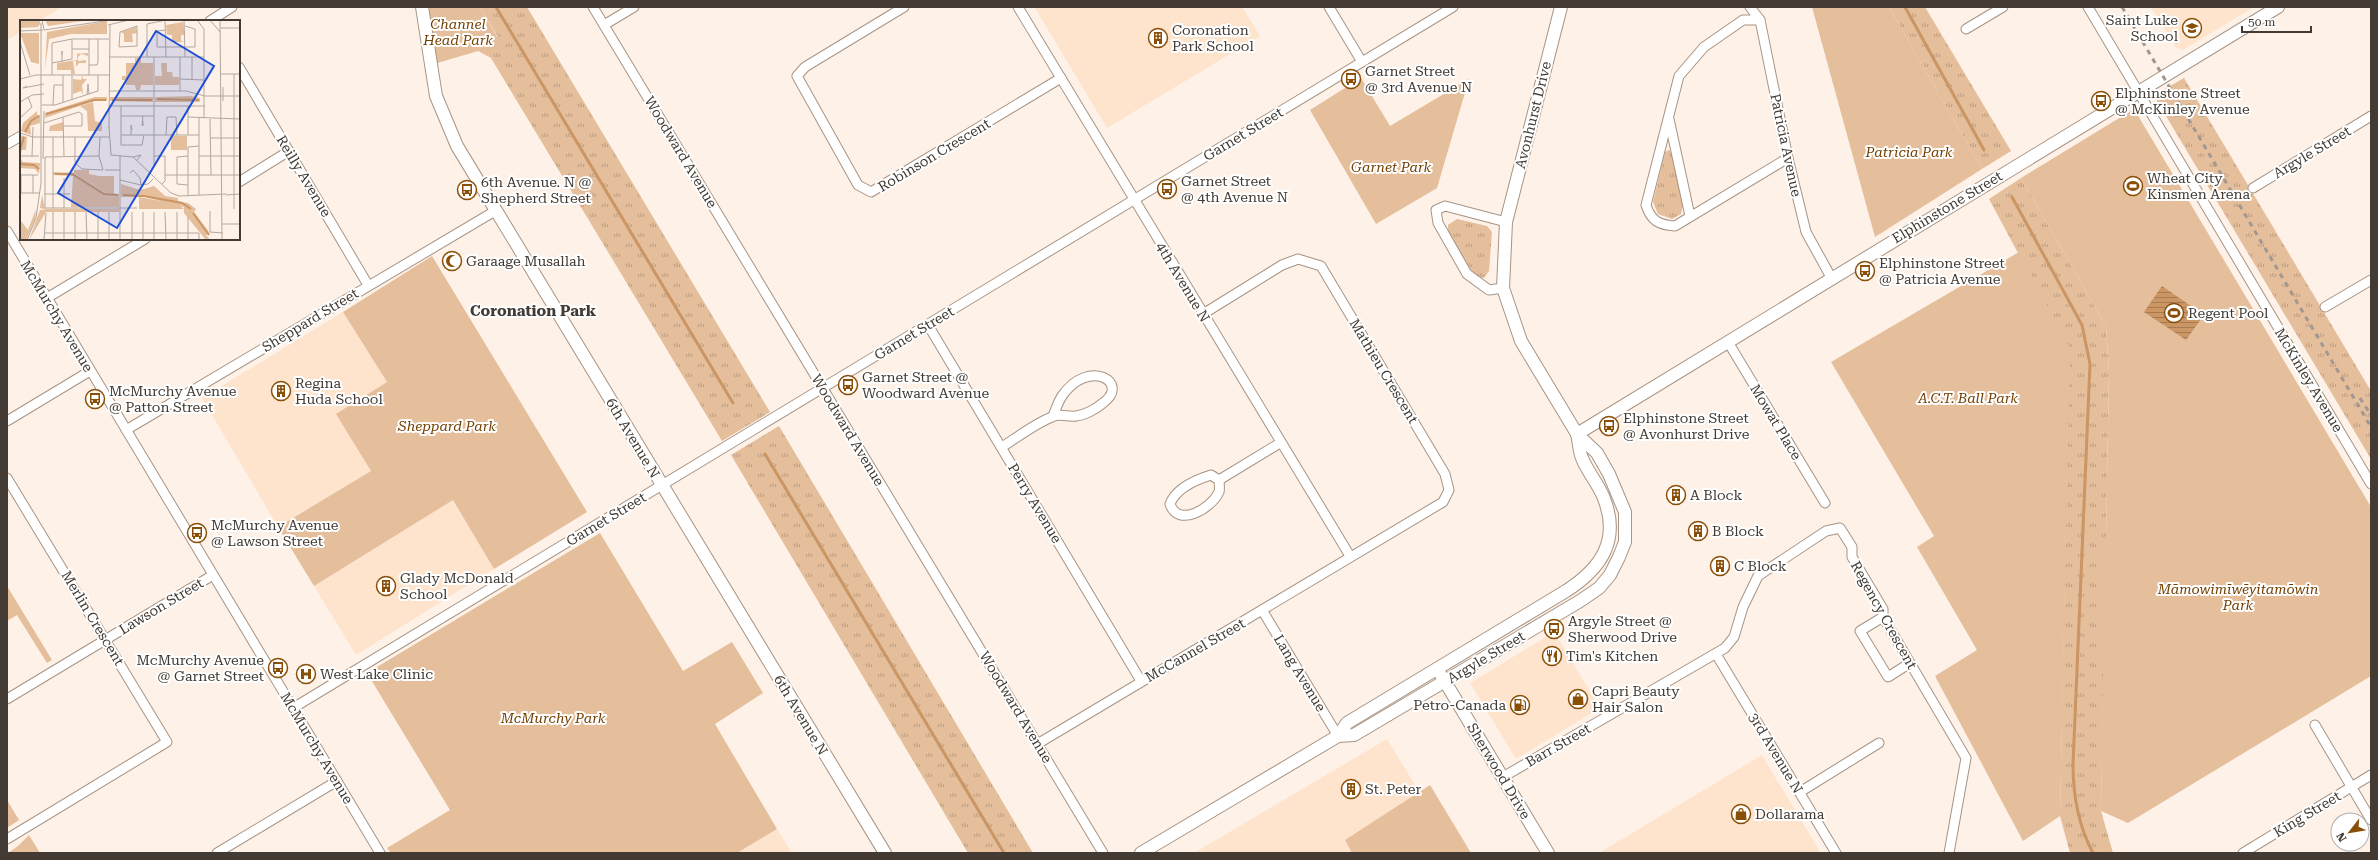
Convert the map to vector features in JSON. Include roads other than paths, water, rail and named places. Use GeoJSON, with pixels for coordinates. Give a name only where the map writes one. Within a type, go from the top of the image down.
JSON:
{"type":"FeatureCollection","features":[{"type":"Feature","properties":{"kind":"street"},"geometry":{"type":"LineString","coordinates":[[212,20],[232,7]]}},
{"type":"Feature","properties":{"kind":"street","name":"6th Avenue N"},"geometry":{"type":"LineString","coordinates":[[422,7],[436,96],[457,146],[885,853]]}},
{"type":"Feature","properties":{"kind":"street","name":"Woodward Avenue"},"geometry":{"type":"LineString","coordinates":[[593,7],[1039,743],[1103,853]]}},
{"type":"Feature","properties":{"kind":"street"},"geometry":{"type":"LineString","coordinates":[[604,25],[634,7]]}},
{"type":"Feature","properties":{"kind":"street","name":"Robinson Crescent"},"geometry":{"type":"LineString","coordinates":[[904,7],[805,67],[797,76],[858,185],[871,192],[1061,78]]}},
{"type":"Feature","properties":{"kind":"street","name":"4th Avenue N"},"geometry":{"type":"LineString","coordinates":[[1018,7],[1280,443],[1350,556]]}},
{"type":"Feature","properties":{"kind":"street"},"geometry":{"type":"LineString","coordinates":[[1329,7],[1362,62]]}},
{"type":"Feature","properties":{"kind":"street","name":"Garnet Street"},"geometry":{"type":"LineString","coordinates":[[293,708],[1453,7]]}},
{"type":"Feature","properties":{"kind":"street","name":"Avonhurst Drive"},"geometry":{"type":"LineString","coordinates":[[1559,7],[1506,222],[1503,288],[1521,341],[1577,434],[1597,453],[1622,501],[1625,512],[1625,542],[1619,557]]}},
{"type":"Feature","properties":{"kind":"street","name":"Patricia Avenue"},"geometry":{"type":"LineString","coordinates":[[1750,7],[1760,20],[1788,158],[1806,232],[1832,279]]}},
{"type":"Feature","properties":{"kind":"street"},"geometry":{"type":"LineString","coordinates":[[1966,29],[2003,7]]}},
{"type":"Feature","properties":{"kind":"street","name":"McKinley Avenue"},"geometry":{"type":"LineString","coordinates":[[2088,7],[2371,484]]}},
{"type":"Feature","properties":{"kind":"street","name":"Elphinstone Street"},"geometry":{"type":"LineString","coordinates":[[1577,434],[2278,7]]}},
{"type":"Feature","properties":{"kind":"street"},"geometry":{"type":"LineString","coordinates":[[1760,20],[1743,20],[1704,47],[1679,76],[1646,205],[1649,216],[1660,225],[1675,226],[1788,158]]}},
{"type":"Feature","properties":{"kind":"street","name":"Reilly Avenue"},"geometry":{"type":"LineString","coordinates":[[240,68],[368,285]]}},
{"type":"Feature","properties":{"kind":"street"},"geometry":{"type":"LineString","coordinates":[[1668,115],[1690,216]]}},
{"type":"Feature","properties":{"kind":"street","name":"Argyle Street"},"geometry":{"type":"LineString","coordinates":[[2253,188],[2371,116]]}},
{"type":"Feature","properties":{"kind":"street"},"geometry":{"type":"LineString","coordinates":[[7,144],[20,137]]}},
{"type":"Feature","properties":{"kind":"street"},"geometry":{"type":"LineString","coordinates":[[240,181],[289,151]]}},
{"type":"Feature","properties":{"kind":"street"},"geometry":{"type":"LineString","coordinates":[[1503,288],[1489,290],[1467,274],[1438,223],[1436,210],[1445,206],[1506,222]]}},
{"type":"Feature","properties":{"kind":"street","name":"Sheppard Street"},"geometry":{"type":"LineString","coordinates":[[126,430],[495,211]]}},
{"type":"Feature","properties":{"kind":"street","name":"McMurchy Avenue"},"geometry":{"type":"LineString","coordinates":[[7,231],[90,372],[380,853]]}},
{"type":"Feature","properties":{"kind":"street"},"geometry":{"type":"LineString","coordinates":[[47,298],[143,240]]}},
{"type":"Feature","properties":{"kind":"street","name":"Mathieu Crescent"},"geometry":{"type":"LineString","coordinates":[[1203,314],[1282,265],[1298,259],[1321,266],[1445,474],[1449,490],[1443,502],[1350,556]]}},
{"type":"Feature","properties":{"kind":"street"},"geometry":{"type":"LineString","coordinates":[[2324,307],[2371,280]]}},
{"type":"Feature","properties":{"kind":"street","name":"Perry Avenue"},"geometry":{"type":"LineString","coordinates":[[928,325],[1002,446],[1141,681]]}},
{"type":"Feature","properties":{"kind":"street","name":"Mowat Place"},"geometry":{"type":"LineString","coordinates":[[1728,342],[1825,503]]}},
{"type":"Feature","properties":{"kind":"street"},"geometry":{"type":"LineString","coordinates":[[7,421],[90,372]]}},
{"type":"Feature","properties":{"kind":"street"},"geometry":{"type":"LineString","coordinates":[[1002,446],[1053,416],[1076,416],[1090,411],[1104,402],[1111,395],[1112,386],[1107,377],[1097,374],[1088,376],[1073,385],[1062,396],[1053,416]]}},
{"type":"Feature","properties":{"kind":"street","name":"Avonhurst Drive"},"geometry":{"type":"LineString","coordinates":[[1577,434],[1581,458],[1603,495],[1608,511],[1610,526],[1607,544]]}},
{"type":"Feature","properties":{"kind":"street"},"geometry":{"type":"LineString","coordinates":[[1219,480],[1280,443]]}},
{"type":"Feature","properties":{"kind":"street"},"geometry":{"type":"LineString","coordinates":[[1211,476],[1219,480],[1219,492],[1204,507],[1185,517],[1178,516],[1172,512],[1170,504],[1172,498],[1188,485],[1211,476]]}},
{"type":"Feature","properties":{"kind":"street","name":"Merlin Crescent"},"geometry":{"type":"LineString","coordinates":[[7,478],[106,639],[167,742],[7,839]]}},
{"type":"Feature","properties":{"kind":"street","name":"Regency Crescent"},"geometry":{"type":"LineString","coordinates":[[1716,654],[1725,648],[1734,637],[1742,606],[1758,576],[1826,531],[1840,528],[1852,547],[1852,558],[1883,609],[1883,617],[1966,758],[1949,853]]}},
{"type":"Feature","properties":{"kind":"street","name":"Argyle Street"},"geometry":{"type":"LineString","coordinates":[[1141,853],[1338,736],[1347,723],[1438,669],[1583,579],[1602,558],[1607,544]]}},
{"type":"Feature","properties":{"kind":"street","name":"McCannel Street"},"geometry":{"type":"LineString","coordinates":[[1039,743],[1350,556]]}},
{"type":"Feature","properties":{"kind":"street","name":"Argyle Street"},"geometry":{"type":"LineString","coordinates":[[1338,736],[1354,735],[1445,682],[1599,588],[1610,575],[1619,557]]}},
{"type":"Feature","properties":{"kind":"street","name":"Lawson Street"},"geometry":{"type":"LineString","coordinates":[[7,699],[213,575]]}},
{"type":"Feature","properties":{"kind":"street","name":"Lang Avenue"},"geometry":{"type":"LineString","coordinates":[[1262,610],[1338,736]]}},
{"type":"Feature","properties":{"kind":"street"},"geometry":{"type":"LineString","coordinates":[[1883,617],[1860,631],[1888,677],[1910,664]]}},
{"type":"Feature","properties":{"kind":"street","name":"Barr Street"},"geometry":{"type":"LineString","coordinates":[[1503,777],[1716,654]]}},
{"type":"Feature","properties":{"kind":"street","name":"3rd Avenue N"},"geometry":{"type":"LineString","coordinates":[[1716,654],[1836,853]]}},
{"type":"Feature","properties":{"kind":"street","name":"Sherwood Drive"},"geometry":{"type":"LineString","coordinates":[[1438,669],[1548,853]]}},
{"type":"Feature","properties":{"kind":"street"},"geometry":{"type":"LineString","coordinates":[[2315,726],[2371,820]]}},
{"type":"Feature","properties":{"kind":"street"},"geometry":{"type":"LineString","coordinates":[[1800,792],[1879,743]]}},
{"type":"Feature","properties":{"kind":"street","name":"King Street"},"geometry":{"type":"LineString","coordinates":[[2243,853],[2371,775]]}},
{"type":"Feature","properties":{"kind":"street"},"geometry":{"type":"LineString","coordinates":[[217,853],[337,781]]}},
{"type":"Feature","properties":{"kind":"waterway"},"geometry":{"type":"LineString","coordinates":[[496,7],[733,403]]}},
{"type":"Feature","properties":{"kind":"waterway"},"geometry":{"type":"LineString","coordinates":[[1905,7],[1984,150]]}},
{"type":"Feature","properties":{"kind":"waterway"},"geometry":{"type":"LineString","coordinates":[[2012,197],[2082,325],[2090,364],[2073,764],[2077,810],[2093,853]]}},
{"type":"Feature","properties":{"kind":"waterway"},"geometry":{"type":"LineString","coordinates":[[765,454],[1004,853]]}},
{"type":"Feature","properties":{"kind":"railway"},"geometry":{"type":"LineString","coordinates":[[2122,7],[2371,427]]}},
{"type":"Feature","properties":{"kind":"railway"},"geometry":{"type":"LineString","coordinates":[[2360,398],[2371,415]]}},
{"type":"Feature","properties":{"kind":"place","name":"Saint Luke School"},"geometry":{"type":"Point","coordinates":[2192,28]}},
{"type":"Feature","properties":{"kind":"place","name":"Coronation Park School"},"geometry":{"type":"Point","coordinates":[1158,38]}},
{"type":"Feature","properties":{"kind":"place","name":"Garnet Street @ 3rd Avenue N"},"geometry":{"type":"Point","coordinates":[1351,79]}},
{"type":"Feature","properties":{"kind":"place","name":"Elphinstone Street @ McKinley Avenue"},"geometry":{"type":"Point","coordinates":[2101,101]}},
{"type":"Feature","properties":{"kind":"place","name":"Wheat City Kinsmen Arena"},"geometry":{"type":"Point","coordinates":[2133,186]}},
{"type":"Feature","properties":{"kind":"place","name":"Garnet Street @ 4th Avenue N"},"geometry":{"type":"Point","coordinates":[1167,189]}},
{"type":"Feature","properties":{"kind":"place","name":"6th Avenue. N @ Shepherd Street"},"geometry":{"type":"Point","coordinates":[467,190]}},
{"type":"Feature","properties":{"kind":"place","name":"Garaage Musallah"},"geometry":{"type":"Point","coordinates":[452,261]}},
{"type":"Feature","properties":{"kind":"place","name":"Elphinstone Street @ Patricia Avenue"},"geometry":{"type":"Point","coordinates":[1865,271]}},
{"type":"Feature","properties":{"kind":"place","name":"Regent Pool"},"geometry":{"type":"Point","coordinates":[2174,313]}},
{"type":"Feature","properties":{"kind":"place","name":"Garnet Street @ Woodward Avenue"},"geometry":{"type":"Point","coordinates":[848,385]}},
{"type":"Feature","properties":{"kind":"place","name":"Regina Huda School"},"geometry":{"type":"Point","coordinates":[281,391]}},
{"type":"Feature","properties":{"kind":"place","name":"McMurchy Avenue @ Patton Street"},"geometry":{"type":"Point","coordinates":[95,399]}},
{"type":"Feature","properties":{"kind":"place","name":"Elphinstone Street @ Avonhurst Drive"},"geometry":{"type":"Point","coordinates":[1609,426]}},
{"type":"Feature","properties":{"kind":"place","name":"A Block"},"geometry":{"type":"Point","coordinates":[1676,495]}},
{"type":"Feature","properties":{"kind":"place","name":"B Block"},"geometry":{"type":"Point","coordinates":[1698,531]}},
{"type":"Feature","properties":{"kind":"place","name":"McMurchy Avenue @ Lawson Street"},"geometry":{"type":"Point","coordinates":[197,533]}},
{"type":"Feature","properties":{"kind":"place","name":"C Block"},"geometry":{"type":"Point","coordinates":[1720,566]}},
{"type":"Feature","properties":{"kind":"place","name":"Glady McDonald School"},"geometry":{"type":"Point","coordinates":[386,586]}},
{"type":"Feature","properties":{"kind":"place","name":"Argyle Street @ Sherwood Drive"},"geometry":{"type":"Point","coordinates":[1554,629]}},
{"type":"Feature","properties":{"kind":"place","name":"Tim's Kitchen"},"geometry":{"type":"Point","coordinates":[1552,656]}},
{"type":"Feature","properties":{"kind":"place","name":"McMurchy Avenue @ Garnet Street"},"geometry":{"type":"Point","coordinates":[278,668]}},
{"type":"Feature","properties":{"kind":"place","name":"West Lake Clinic"},"geometry":{"type":"Point","coordinates":[306,674]}},
{"type":"Feature","properties":{"kind":"place","name":"Capri Beauty Hair Salon"},"geometry":{"type":"Point","coordinates":[1578,699]}},
{"type":"Feature","properties":{"kind":"place","name":"Petro-Canada"},"geometry":{"type":"Point","coordinates":[1520,705]}},
{"type":"Feature","properties":{"kind":"place","name":"St. Peter"},"geometry":{"type":"Point","coordinates":[1351,789]}},
{"type":"Feature","properties":{"kind":"place","name":"Dollarama"},"geometry":{"type":"Point","coordinates":[1741,814]}},
{"type":"Feature","properties":{"kind":"district","name":"Coronation Park"},"geometry":{"type":"Point","coordinates":[533,311]}},
{"type":"Feature","properties":{"kind":"park label","name":"Channel Head Park"},"geometry":{"type":"Point","coordinates":[458,32]}},
{"type":"Feature","properties":{"kind":"park label","name":"Patricia Park"},"geometry":{"type":"Point","coordinates":[1909,152]}},
{"type":"Feature","properties":{"kind":"park label","name":"Garnet Park"},"geometry":{"type":"Point","coordinates":[1391,167]}},
{"type":"Feature","properties":{"kind":"park label","name":"A.C.T. Ball Park"},"geometry":{"type":"Point","coordinates":[1968,398]}},
{"type":"Feature","properties":{"kind":"park label","name":"Sheppard Park"},"geometry":{"type":"Point","coordinates":[447,426]}},
{"type":"Feature","properties":{"kind":"park label","name":"Māmowimīwēyitamōwin Park"},"geometry":{"type":"Point","coordinates":[2238,598]}},
{"type":"Feature","properties":{"kind":"park label","name":"McMurchy Park"},"geometry":{"type":"Point","coordinates":[553,718]}}]}
